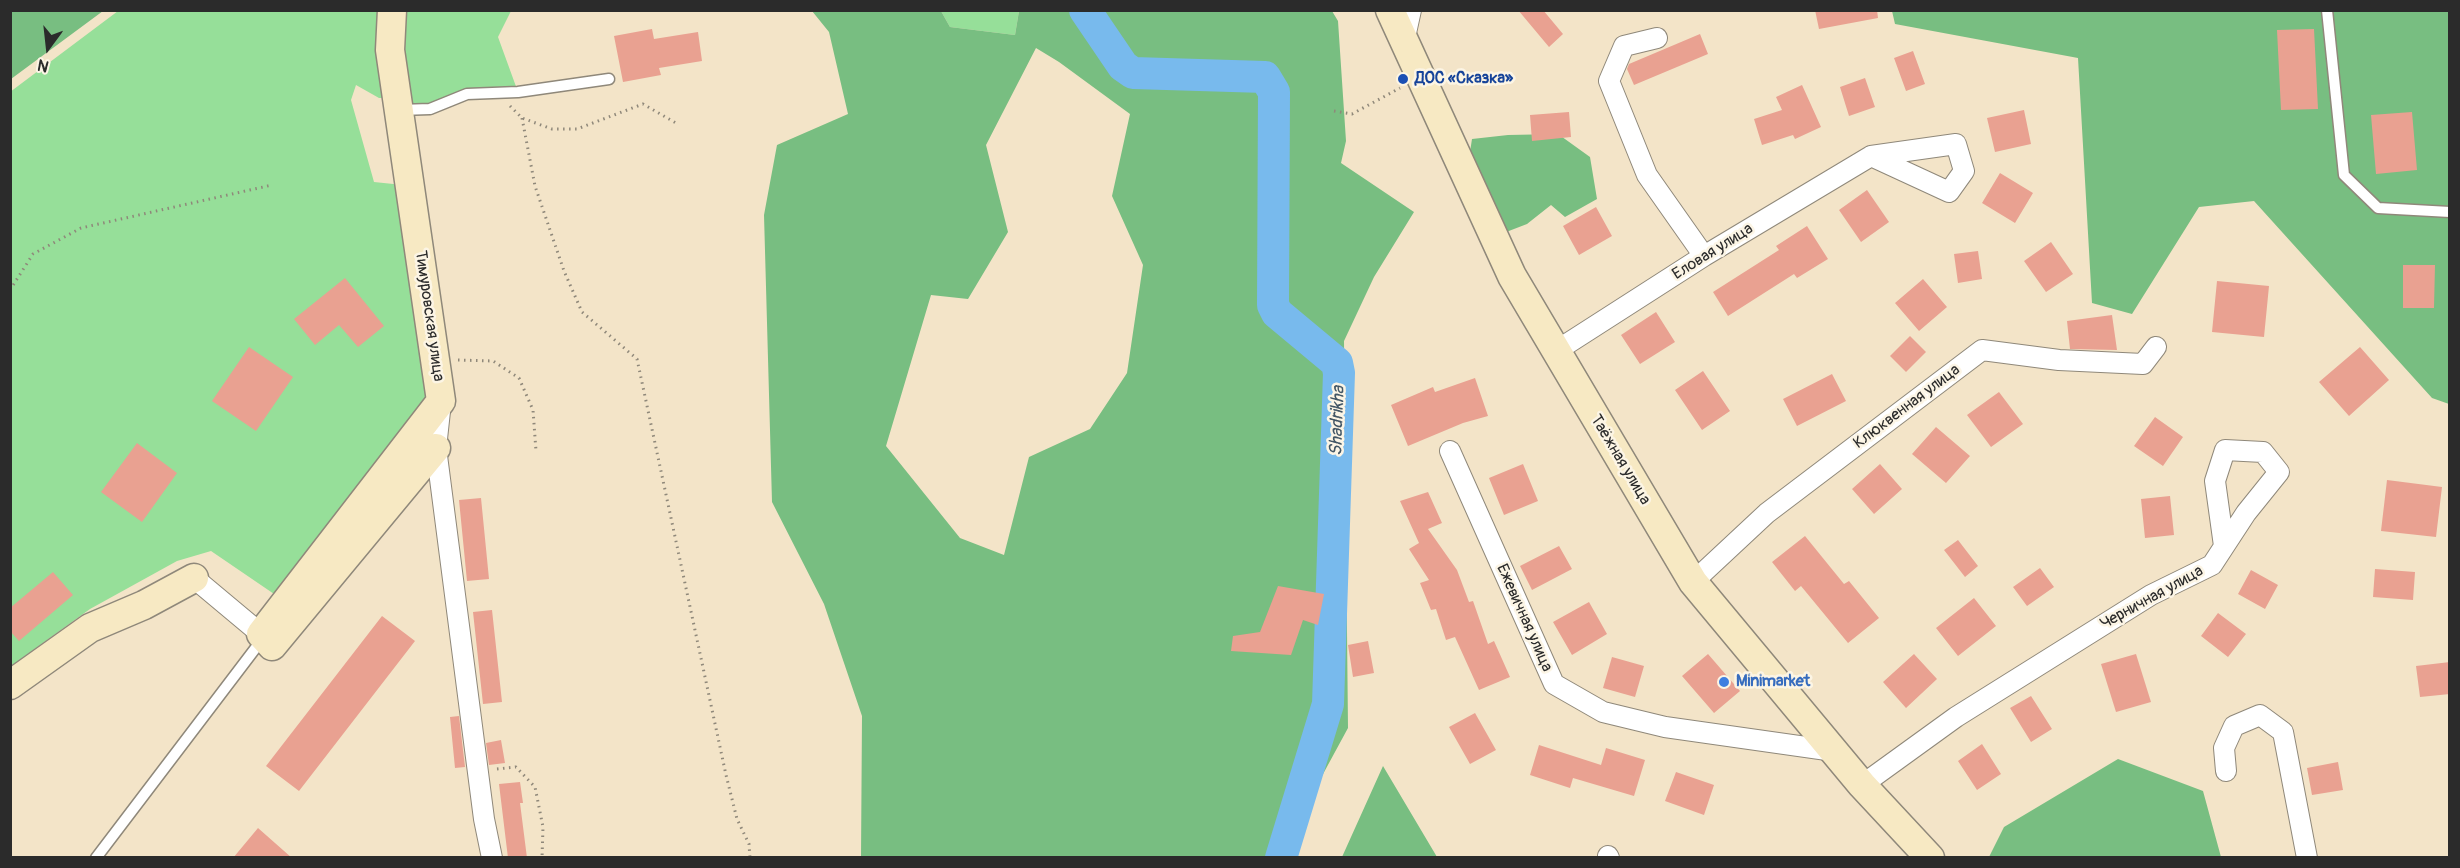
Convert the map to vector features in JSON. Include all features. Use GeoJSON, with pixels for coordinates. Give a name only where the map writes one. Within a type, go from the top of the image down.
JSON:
{"type":"FeatureCollection","features":[{"type":"Feature","properties":{"kind":"street","name":"Тимуровская улица"},"geometry":{"type":"LineString","coordinates":[[263,635],[441,401],[390,50],[392,10]]}},
{"type":"Feature","properties":{"kind":"street","name":"Таёжная улица"},"geometry":{"type":"LineString","coordinates":[[1390,10],[1512,276],[1693,582],[1862,785],[1930,858]]}},
{"type":"Feature","properties":{"kind":"street"},"geometry":{"type":"LineString","coordinates":[[1404,42],[1411,10]]}},
{"type":"Feature","properties":{"kind":"street"},"geometry":{"type":"LineString","coordinates":[[1657,38],[1624,46],[1609,81],[1647,175],[1704,256]]}},
{"type":"Feature","properties":{"kind":"street","name":"Еловая улица"},"geometry":{"type":"LineString","coordinates":[[1556,351],[1704,256],[1871,156]]}},
{"type":"Feature","properties":{"kind":"street","name":"Клюквенная улица"},"geometry":{"type":"LineString","coordinates":[[1693,582],[1767,513],[1982,350],[2059,360],[2143,363],[2156,347]]}},
{"type":"Feature","properties":{"kind":"street"},"geometry":{"type":"LineString","coordinates":[[441,401],[436,448],[478,772],[492,858]]}},
{"type":"Feature","properties":{"kind":"street"},"geometry":{"type":"LineString","coordinates":[[10,685],[90,628],[144,605],[194,578],[263,635],[272,646],[436,448]]}},
{"type":"Feature","properties":{"kind":"street","name":"Черничная улица"},"geometry":{"type":"LineString","coordinates":[[1862,785],[1965,711],[2151,596],[2212,565],[2246,513],[2279,472],[2263,452],[2224,450],[2215,481],[2224,546]]}},
{"type":"Feature","properties":{"kind":"street","name":"Ежевичная улица"},"geometry":{"type":"LineString","coordinates":[[1450,451],[1554,684],[1603,712],[1655,724],[1834,751]]}},
{"type":"Feature","properties":{"kind":"street"},"geometry":{"type":"LineString","coordinates":[[2226,771],[2224,748],[2234,726],[2260,715],[2283,732],[2307,858]]}},
{"type":"Feature","properties":{"kind":"lane"},"geometry":{"type":"LineString","coordinates":[[2327,10],[2344,176],[2379,208],[2450,213]]}},
{"type":"Feature","properties":{"kind":"lane"},"geometry":{"type":"LineString","coordinates":[[399,110],[430,109],[467,94],[609,79]]}},
{"type":"Feature","properties":{"kind":"lane"},"geometry":{"type":"LineString","coordinates":[[96,858],[263,635]]}},
{"type":"Feature","properties":{"kind":"path"},"geometry":{"type":"LineString","coordinates":[[1334,111],[1352,114],[1421,78]]}},
{"type":"Feature","properties":{"kind":"path"},"geometry":{"type":"LineString","coordinates":[[491,93],[507,102],[522,118],[552,129],[577,129],[643,104],[676,123]]}},
{"type":"Feature","properties":{"kind":"path"},"geometry":{"type":"LineString","coordinates":[[522,118],[535,186],[564,271],[582,312],[637,359],[726,775],[737,819],[748,844],[750,858]]}},
{"type":"Feature","properties":{"kind":"path"},"geometry":{"type":"LineString","coordinates":[[10,290],[33,254],[81,228],[272,185]]}},
{"type":"Feature","properties":{"kind":"path"},"geometry":{"type":"LineString","coordinates":[[436,361],[493,361],[519,378],[533,410],[536,451]]}},
{"type":"Feature","properties":{"kind":"path"},"geometry":{"type":"LineString","coordinates":[[478,772],[516,767],[535,787],[543,828],[542,858]]}},
{"type":"Feature","properties":{"kind":"green space"},"geometry":{"type":"Polygon","coordinates":[[[11,10],[103,10],[103,11],[11,79],[11,10]]]}},
{"type":"Feature","properties":{"kind":"green space"},"geometry":{"type":"Polygon","coordinates":[[[118,11],[385,11],[388,98],[379,98],[356,85],[351,100],[374,182],[403,185],[430,398],[277,596],[211,551],[177,561],[90,609],[11,666],[10,92],[118,11]]]}},
{"type":"Feature","properties":{"kind":"green space"},"geometry":{"type":"Polygon","coordinates":[[[403,11],[511,11],[498,37],[518,92],[467,94],[414,109],[407,90],[403,11]]]}},
{"type":"Feature","properties":{"kind":"green space"},"geometry":{"type":"Polygon","coordinates":[[[812,11],[941,11],[950,27],[1015,35],[1019,11],[1332,11],[1338,21],[1346,141],[1341,163],[1414,212],[1374,277],[1344,341],[1348,728],[1278,857],[861,857],[862,716],[824,604],[772,502],[764,215],[777,145],[848,114],[829,32],[812,11]],[[1036,48],[986,145],[1008,232],[968,299],[931,295],[886,446],[960,538],[1004,555],[1029,457],[1090,429],[1127,373],[1143,265],[1112,196],[1130,114],[1036,48]]]}},
{"type":"Feature","properties":{"kind":"green space"},"geometry":{"type":"Polygon","coordinates":[[[941,11],[1019,11],[1015,35],[950,27],[941,11]]]}},
{"type":"Feature","properties":{"kind":"green space"},"geometry":{"type":"Polygon","coordinates":[[[1892,11],[2449,11],[2449,404],[2432,398],[2254,201],[2199,207],[2132,314],[2092,303],[2078,58],[1895,24],[1892,11]]]}},
{"type":"Feature","properties":{"kind":"green space"},"geometry":{"type":"Polygon","coordinates":[[[1558,134],[1590,157],[1597,199],[1565,217],[1551,205],[1527,224],[1501,234],[1468,165],[1472,139],[1508,135],[1558,134]]]}},
{"type":"Feature","properties":{"kind":"green space"},"geometry":{"type":"Polygon","coordinates":[[[2118,759],[2203,791],[2221,857],[1989,857],[2004,827],[2118,759]]]}},
{"type":"Feature","properties":{"kind":"green space"},"geometry":{"type":"Polygon","coordinates":[[[1383,766],[1437,857],[1342,857],[1383,766]]]}},
{"type":"Feature","properties":{"kind":"building"},"geometry":{"type":"Polygon","coordinates":[[[1518,10],[1543,10],[1563,34],[1549,47],[1518,10]]]}},
{"type":"Feature","properties":{"kind":"building"},"geometry":{"type":"Polygon","coordinates":[[[1815,10],[1877,10],[1878,18],[1819,29],[1815,10]]]}},
{"type":"Feature","properties":{"kind":"building"},"geometry":{"type":"Polygon","coordinates":[[[652,29],[654,39],[698,32],[702,61],[659,68],[661,75],[623,82],[614,36],[652,29]]]}},
{"type":"Feature","properties":{"kind":"building"},"geometry":{"type":"Polygon","coordinates":[[[2314,29],[2318,109],[2281,110],[2277,30],[2314,29]]]}},
{"type":"Feature","properties":{"kind":"building"},"geometry":{"type":"Polygon","coordinates":[[[1700,34],[1708,54],[1634,85],[1627,69],[1629,64],[1700,34]]]}},
{"type":"Feature","properties":{"kind":"building"},"geometry":{"type":"Polygon","coordinates":[[[1913,51],[1925,84],[1906,91],[1894,58],[1913,51]]]}},
{"type":"Feature","properties":{"kind":"building"},"geometry":{"type":"Polygon","coordinates":[[[1865,78],[1875,107],[1849,116],[1840,87],[1865,78]]]}},
{"type":"Feature","properties":{"kind":"building"},"geometry":{"type":"Polygon","coordinates":[[[1802,85],[1821,127],[1795,139],[1793,135],[1762,145],[1754,119],[1782,110],[1776,97],[1802,85]]]}},
{"type":"Feature","properties":{"kind":"building"},"geometry":{"type":"Polygon","coordinates":[[[2024,110],[2031,144],[1995,152],[1987,118],[2024,110]]]}},
{"type":"Feature","properties":{"kind":"building"},"geometry":{"type":"Polygon","coordinates":[[[1569,112],[1571,137],[1532,141],[1530,115],[1569,112]]]}},
{"type":"Feature","properties":{"kind":"building"},"geometry":{"type":"Polygon","coordinates":[[[2412,112],[2417,170],[2376,174],[2371,115],[2412,112]]]}},
{"type":"Feature","properties":{"kind":"building"},"geometry":{"type":"Polygon","coordinates":[[[2000,173],[2033,193],[2015,223],[1982,203],[2000,173]]]}},
{"type":"Feature","properties":{"kind":"building"},"geometry":{"type":"Polygon","coordinates":[[[1867,190],[1889,222],[1861,242],[1839,210],[1867,190]]]}},
{"type":"Feature","properties":{"kind":"building"},"geometry":{"type":"Polygon","coordinates":[[[1596,207],[1612,236],[1579,255],[1563,226],[1596,207]]]}},
{"type":"Feature","properties":{"kind":"building"},"geometry":{"type":"Polygon","coordinates":[[[1807,226],[1828,259],[1797,278],[1794,274],[1728,316],[1713,292],[1779,250],[1776,246],[1807,226]]]}},
{"type":"Feature","properties":{"kind":"building"},"geometry":{"type":"Polygon","coordinates":[[[2051,242],[2073,274],[2046,292],[2024,261],[2051,242]]]}},
{"type":"Feature","properties":{"kind":"building"},"geometry":{"type":"Polygon","coordinates":[[[1978,251],[1982,279],[1958,283],[1954,254],[1978,251]]]}},
{"type":"Feature","properties":{"kind":"building"},"geometry":{"type":"Polygon","coordinates":[[[2403,265],[2435,265],[2434,308],[2403,308],[2403,265]]]}},
{"type":"Feature","properties":{"kind":"building"},"geometry":{"type":"Polygon","coordinates":[[[345,278],[384,326],[358,347],[339,325],[315,345],[294,319],[345,278]]]}},
{"type":"Feature","properties":{"kind":"building"},"geometry":{"type":"Polygon","coordinates":[[[1923,279],[1947,307],[1919,331],[1895,303],[1923,279]]]}},
{"type":"Feature","properties":{"kind":"building"},"geometry":{"type":"Polygon","coordinates":[[[2217,281],[2269,286],[2264,337],[2212,332],[2217,281]]]}},
{"type":"Feature","properties":{"kind":"building"},"geometry":{"type":"Polygon","coordinates":[[[1656,312],[1675,342],[1640,364],[1621,335],[1656,312]]]}},
{"type":"Feature","properties":{"kind":"building"},"geometry":{"type":"Polygon","coordinates":[[[2112,315],[2117,350],[2070,349],[2067,321],[2112,315]]]}},
{"type":"Feature","properties":{"kind":"building"},"geometry":{"type":"Polygon","coordinates":[[[1910,336],[1926,352],[1906,372],[1890,356],[1910,336]]]}},
{"type":"Feature","properties":{"kind":"building"},"geometry":{"type":"Polygon","coordinates":[[[249,347],[293,377],[256,431],[212,401],[249,347]]]}},
{"type":"Feature","properties":{"kind":"building"},"geometry":{"type":"Polygon","coordinates":[[[2360,347],[2389,380],[2349,416],[2319,382],[2360,347]]]}},
{"type":"Feature","properties":{"kind":"building"},"geometry":{"type":"Polygon","coordinates":[[[1703,371],[1730,411],[1702,430],[1675,390],[1703,371]]]}},
{"type":"Feature","properties":{"kind":"building"},"geometry":{"type":"Polygon","coordinates":[[[1832,374],[1846,401],[1797,426],[1783,399],[1832,374]]]}},
{"type":"Feature","properties":{"kind":"building"},"geometry":{"type":"Polygon","coordinates":[[[1475,378],[1488,416],[1463,423],[1408,446],[1391,405],[1433,387],[1435,392],[1475,378]]]}},
{"type":"Feature","properties":{"kind":"building"},"geometry":{"type":"Polygon","coordinates":[[[1999,392],[2023,424],[1991,447],[1967,415],[1999,392]]]}},
{"type":"Feature","properties":{"kind":"building"},"geometry":{"type":"Polygon","coordinates":[[[2155,417],[2183,437],[2163,466],[2134,446],[2155,417]]]}},
{"type":"Feature","properties":{"kind":"building"},"geometry":{"type":"Polygon","coordinates":[[[1936,427],[1970,456],[1946,483],[1912,454],[1936,427]]]}},
{"type":"Feature","properties":{"kind":"building"},"geometry":{"type":"Polygon","coordinates":[[[137,443],[177,473],[142,522],[101,492],[137,443]]]}},
{"type":"Feature","properties":{"kind":"building"},"geometry":{"type":"Polygon","coordinates":[[[1523,464],[1538,501],[1504,515],[1489,478],[1523,464]]]}},
{"type":"Feature","properties":{"kind":"building"},"geometry":{"type":"Polygon","coordinates":[[[1880,464],[1902,489],[1874,514],[1852,489],[1880,464]]]}},
{"type":"Feature","properties":{"kind":"building"},"geometry":{"type":"Polygon","coordinates":[[[2387,480],[2442,487],[2436,537],[2381,531],[2387,480]]]}},
{"type":"Feature","properties":{"kind":"building"},"geometry":{"type":"Polygon","coordinates":[[[1428,492],[1442,523],[1428,529],[1457,570],[1469,602],[1473,601],[1488,644],[1494,641],[1510,677],[1479,690],[1455,637],[1446,640],[1436,609],[1431,610],[1420,583],[1429,580],[1409,549],[1419,543],[1400,501],[1428,492]]]}},
{"type":"Feature","properties":{"kind":"building"},"geometry":{"type":"Polygon","coordinates":[[[2170,496],[2174,535],[2145,538],[2141,499],[2170,496]]]}},
{"type":"Feature","properties":{"kind":"building"},"geometry":{"type":"Polygon","coordinates":[[[481,498],[489,579],[467,581],[459,500],[481,498]]]}},
{"type":"Feature","properties":{"kind":"building"},"geometry":{"type":"Polygon","coordinates":[[[1805,536],[1844,584],[1849,581],[1879,618],[1848,643],[1801,586],[1795,591],[1772,562],[1805,536]]]}},
{"type":"Feature","properties":{"kind":"building"},"geometry":{"type":"Polygon","coordinates":[[[1958,540],[1978,566],[1965,577],[1944,550],[1958,540]]]}},
{"type":"Feature","properties":{"kind":"building"},"geometry":{"type":"Polygon","coordinates":[[[1559,546],[1572,569],[1532,590],[1520,566],[1559,546]]]}},
{"type":"Feature","properties":{"kind":"building"},"geometry":{"type":"Polygon","coordinates":[[[2040,568],[2054,587],[2027,606],[2013,587],[2040,568]]]}},
{"type":"Feature","properties":{"kind":"building"},"geometry":{"type":"Polygon","coordinates":[[[2375,569],[2415,572],[2413,600],[2373,597],[2375,569]]]}},
{"type":"Feature","properties":{"kind":"building"},"geometry":{"type":"Polygon","coordinates":[[[2251,570],[2278,585],[2265,609],[2238,594],[2251,570]]]}},
{"type":"Feature","properties":{"kind":"building"},"geometry":{"type":"Polygon","coordinates":[[[53,572],[73,595],[19,641],[10,631],[10,608],[53,572]]]}},
{"type":"Feature","properties":{"kind":"building"},"geometry":{"type":"Polygon","coordinates":[[[1278,586],[1324,594],[1318,625],[1303,620],[1291,655],[1231,651],[1233,636],[1260,632],[1278,586]]]}},
{"type":"Feature","properties":{"kind":"building"},"geometry":{"type":"Polygon","coordinates":[[[1974,598],[1996,626],[1958,656],[1936,628],[1974,598]]]}},
{"type":"Feature","properties":{"kind":"building"},"geometry":{"type":"Polygon","coordinates":[[[1589,602],[1607,634],[1572,655],[1553,622],[1589,602]]]}},
{"type":"Feature","properties":{"kind":"building"},"geometry":{"type":"Polygon","coordinates":[[[492,610],[502,702],[483,704],[473,612],[492,610]]]}},
{"type":"Feature","properties":{"kind":"building"},"geometry":{"type":"Polygon","coordinates":[[[2218,613],[2246,634],[2228,657],[2201,636],[2218,613]]]}},
{"type":"Feature","properties":{"kind":"building"},"geometry":{"type":"Polygon","coordinates":[[[382,616],[415,641],[299,791],[266,766],[382,616]]]}},
{"type":"Feature","properties":{"kind":"building"},"geometry":{"type":"Polygon","coordinates":[[[1368,641],[1374,673],[1353,677],[1348,645],[1368,641]]]}},
{"type":"Feature","properties":{"kind":"building"},"geometry":{"type":"Polygon","coordinates":[[[1708,654],[1740,691],[1714,713],[1682,676],[1708,654]]]}},
{"type":"Feature","properties":{"kind":"building"},"geometry":{"type":"Polygon","coordinates":[[[1914,654],[1937,679],[1906,708],[1883,682],[1914,654]]]}},
{"type":"Feature","properties":{"kind":"building"},"geometry":{"type":"Polygon","coordinates":[[[2136,654],[2151,702],[2116,712],[2101,664],[2136,654]]]}},
{"type":"Feature","properties":{"kind":"building"},"geometry":{"type":"Polygon","coordinates":[[[1612,657],[1644,666],[1635,697],[1603,688],[1612,657]]]}},
{"type":"Feature","properties":{"kind":"building"},"geometry":{"type":"Polygon","coordinates":[[[2450,662],[2450,694],[2420,697],[2416,666],[2450,662]]]}},
{"type":"Feature","properties":{"kind":"building"},"geometry":{"type":"Polygon","coordinates":[[[2031,696],[2052,729],[2031,742],[2010,708],[2031,696]]]}},
{"type":"Feature","properties":{"kind":"building"},"geometry":{"type":"Polygon","coordinates":[[[1475,713],[1496,750],[1470,764],[1449,727],[1475,713]]]}},
{"type":"Feature","properties":{"kind":"building"},"geometry":{"type":"Polygon","coordinates":[[[459,716],[465,767],[455,768],[450,717],[459,716]]]}},
{"type":"Feature","properties":{"kind":"building"},"geometry":{"type":"Polygon","coordinates":[[[501,740],[505,763],[489,765],[486,743],[501,740]]]}},
{"type":"Feature","properties":{"kind":"building"},"geometry":{"type":"Polygon","coordinates":[[[1982,744],[2001,774],[1977,790],[1958,761],[1982,744]]]}},
{"type":"Feature","properties":{"kind":"building"},"geometry":{"type":"Polygon","coordinates":[[[1539,745],[1601,765],[1606,748],[1645,760],[1634,796],[1573,778],[1570,788],[1530,775],[1539,745]]]}},
{"type":"Feature","properties":{"kind":"building"},"geometry":{"type":"Polygon","coordinates":[[[2338,762],[2343,790],[2312,795],[2307,768],[2338,762]]]}},
{"type":"Feature","properties":{"kind":"building"},"geometry":{"type":"Polygon","coordinates":[[[1676,772],[1714,785],[1704,815],[1665,801],[1676,772]]]}},
{"type":"Feature","properties":{"kind":"building"},"geometry":{"type":"Polygon","coordinates":[[[520,782],[523,803],[520,803],[527,858],[508,858],[499,784],[520,782]]]}},
{"type":"Feature","properties":{"kind":"building"},"geometry":{"type":"Polygon","coordinates":[[[258,828],[292,858],[233,858],[258,828]]]}},
{"type":"Feature","properties":{"kind":"waterway","name":"Shadrikha"},"geometry":{"type":"LineString","coordinates":[[1085,10],[1123,66],[1133,73],[1265,77],[1274,92],[1273,305],[1277,313],[1337,363],[1339,373],[1328,704],[1281,858]]}},
{"type":"Feature","properties":{"kind":"place","name":"ДОС «Сказка»"},"geometry":{"type":"Point","coordinates":[1403,79]}},
{"type":"Feature","properties":{"kind":"place","name":"Minimarket"},"geometry":{"type":"Point","coordinates":[1724,682]}}]}
